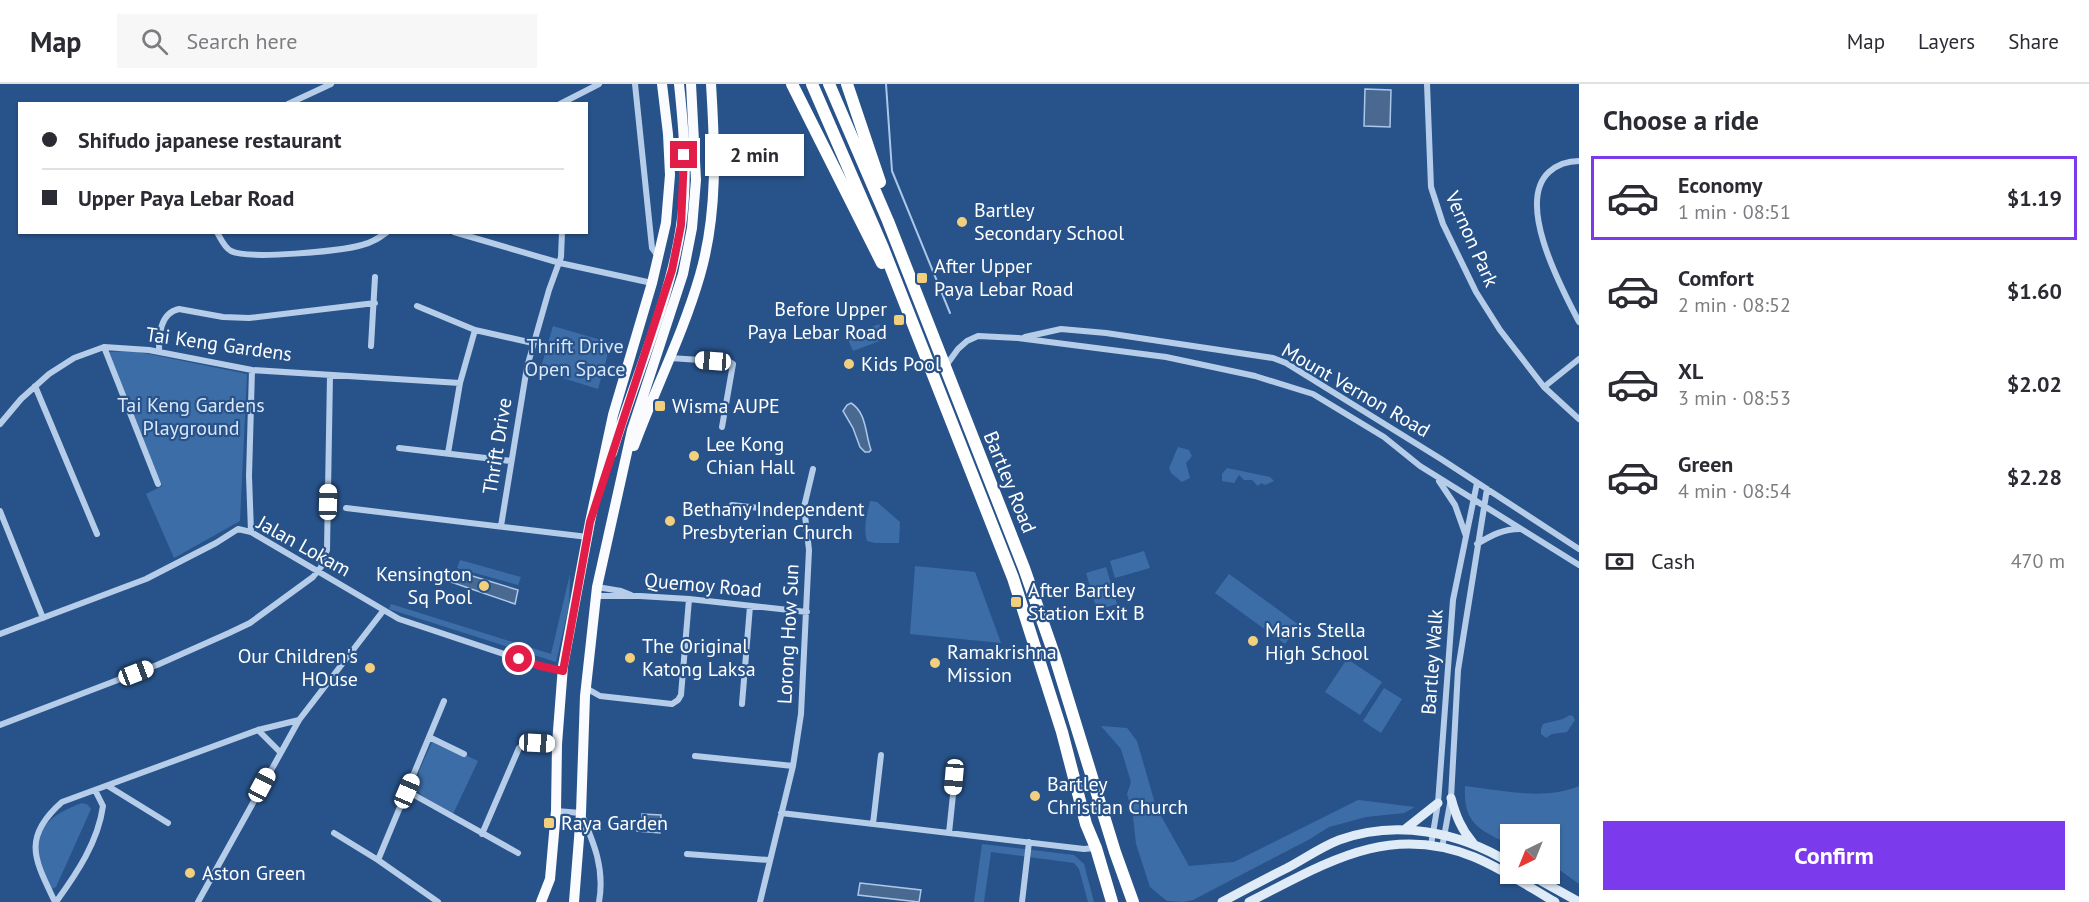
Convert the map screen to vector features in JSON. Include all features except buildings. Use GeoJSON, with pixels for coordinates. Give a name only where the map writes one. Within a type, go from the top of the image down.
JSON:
{"type":"FeatureCollection","features":[{"type":"Feature","properties":{"kind":"highway"},"geometry":{"type":"LineString","coordinates":[[792,84],[874,250],[886,271],[897,283]]}},
{"type":"Feature","properties":{"kind":"highway","name":"Bartley Road"},"geometry":{"type":"LineString","coordinates":[[812,84],[897,283],[1013,578],[1062,732],[1086,824],[1096,848],[1112,902]]}},
{"type":"Feature","properties":{"kind":"highway","name":"Bartley Road"},"geometry":{"type":"LineString","coordinates":[[829,84],[888,221],[1024,568],[1062,678],[1131,897]]}},
{"type":"Feature","properties":{"kind":"highway"},"geometry":{"type":"LineString","coordinates":[[847,84],[886,203],[888,221]]}},
{"type":"Feature","properties":{"kind":"highway"},"geometry":{"type":"LineString","coordinates":[[1131,897],[1143,902]]}},
{"type":"Feature","properties":{"kind":"main road"},"geometry":{"type":"LineString","coordinates":[[542,902],[550,879],[563,671],[590,522],[614,416],[652,283],[666,223],[670,175],[669,134],[662,84]]}},
{"type":"Feature","properties":{"kind":"main road"},"geometry":{"type":"LineString","coordinates":[[590,522],[672,270],[681,225],[685,178],[680,84]]}},
{"type":"Feature","properties":{"kind":"main road"},"geometry":{"type":"LineString","coordinates":[[574,902],[582,813],[582,739],[597,592],[638,412],[683,274],[692,228],[696,180],[691,84]]}},
{"type":"Feature","properties":{"kind":"main road"},"geometry":{"type":"LineString","coordinates":[[620,483],[701,273],[715,181],[711,84]]}},
{"type":"Feature","properties":{"kind":"street"},"geometry":{"type":"LineString","coordinates":[[292,102],[331,84]]}},
{"type":"Feature","properties":{"kind":"street"},"geometry":{"type":"LineString","coordinates":[[564,102],[599,84]]}},
{"type":"Feature","properties":{"kind":"street"},"geometry":{"type":"LineString","coordinates":[[635,84],[652,248],[658,256]]}},
{"type":"Feature","properties":{"kind":"street","name":"Vernon Park"},"geometry":{"type":"LineString","coordinates":[[1427,84],[1431,187],[1443,224],[1476,292],[1500,330],[1544,387],[1579,419]]}},
{"type":"Feature","properties":{"kind":"street"},"geometry":{"type":"LineString","coordinates":[[1579,161],[1560,164],[1550,171],[1538,188],[1536,202],[1552,268],[1579,322]]}},
{"type":"Feature","properties":{"kind":"street"},"geometry":{"type":"LineString","coordinates":[[218,234],[223,243],[231,250],[256,256],[351,248],[373,242],[384,234]]}},
{"type":"Feature","properties":{"kind":"street"},"geometry":{"type":"LineString","coordinates":[[461,234],[560,264],[652,283]]}},
{"type":"Feature","properties":{"kind":"street","name":"Thrift Drive"},"geometry":{"type":"LineString","coordinates":[[501,526],[533,343],[560,264],[562,234]]}},
{"type":"Feature","properties":{"kind":"street"},"geometry":{"type":"LineString","coordinates":[[371,346],[375,277]]}},
{"type":"Feature","properties":{"kind":"street"},"geometry":{"type":"LineString","coordinates":[[159,351],[165,317],[172,310],[249,318],[375,303]]}},
{"type":"Feature","properties":{"kind":"street"},"geometry":{"type":"LineString","coordinates":[[417,306],[475,330],[533,343]]}},
{"type":"Feature","properties":{"kind":"street","name":"Mount Vernon Road"},"geometry":{"type":"LineString","coordinates":[[1018,338],[1061,329],[1119,334],[1273,358],[1286,363],[1579,549]]}},
{"type":"Feature","properties":{"kind":"street"},"geometry":{"type":"LineString","coordinates":[[448,453],[460,383],[475,330]]}},
{"type":"Feature","properties":{"kind":"street","name":"Mount Vernon Road"},"geometry":{"type":"LineString","coordinates":[[944,367],[958,349],[967,341],[978,336],[1018,338],[1166,357],[1255,376],[1313,394],[1384,437],[1435,476],[1579,565]]}},
{"type":"Feature","properties":{"kind":"street"},"geometry":{"type":"LineString","coordinates":[[104,346],[158,484]]}},
{"type":"Feature","properties":{"kind":"street","name":"Tai Keng Gardens"},"geometry":{"type":"LineString","coordinates":[[0,424],[35,386],[74,358],[104,346],[159,351],[252,370],[460,383]]}},
{"type":"Feature","properties":{"kind":"street"},"geometry":{"type":"LineString","coordinates":[[670,358],[733,364],[722,427]]}},
{"type":"Feature","properties":{"kind":"street"},"geometry":{"type":"LineString","coordinates":[[1544,387],[1579,359]]}},
{"type":"Feature","properties":{"kind":"street"},"geometry":{"type":"LineString","coordinates":[[250,532],[252,370]]}},
{"type":"Feature","properties":{"kind":"street"},"geometry":{"type":"LineString","coordinates":[[0,725],[157,665],[250,623],[318,572],[327,550],[330,375]]}},
{"type":"Feature","properties":{"kind":"street"},"geometry":{"type":"LineString","coordinates":[[1313,394],[1318,383]]}},
{"type":"Feature","properties":{"kind":"street"},"geometry":{"type":"LineString","coordinates":[[35,386],[97,534]]}},
{"type":"Feature","properties":{"kind":"street"},"geometry":{"type":"LineString","coordinates":[[399,448],[511,461]]}},
{"type":"Feature","properties":{"kind":"street","name":"Lorong How Sun"},"geometry":{"type":"LineString","coordinates":[[760,902],[793,766],[801,714],[809,550],[804,513],[813,469]]}},
{"type":"Feature","properties":{"kind":"street"},"geometry":{"type":"LineString","coordinates":[[1435,476],[1455,505],[1466,536]]}},
{"type":"Feature","properties":{"kind":"street","name":"Bartley Walk"},"geometry":{"type":"LineString","coordinates":[[1431,845],[1438,803],[1453,600],[1477,483]]}},
{"type":"Feature","properties":{"kind":"street","name":"Bartley Walk"},"geometry":{"type":"LineString","coordinates":[[1442,848],[1451,798],[1458,670],[1487,489]]}},
{"type":"Feature","properties":{"kind":"street"},"geometry":{"type":"LineString","coordinates":[[732,505],[804,513]]}},
{"type":"Feature","properties":{"kind":"street"},"geometry":{"type":"LineString","coordinates":[[346,508],[588,537]]}},
{"type":"Feature","properties":{"kind":"street"},"geometry":{"type":"LineString","coordinates":[[0,511],[43,618]]}},
{"type":"Feature","properties":{"kind":"street"},"geometry":{"type":"LineString","coordinates":[[1477,544],[1495,533],[1508,529],[1521,529]]}},
{"type":"Feature","properties":{"kind":"street","name":"Jalan Lokam"},"geometry":{"type":"LineString","coordinates":[[0,634],[147,579],[237,530],[250,532],[383,611],[412,624],[540,666],[563,671]]}},
{"type":"Feature","properties":{"kind":"street","name":"Quemoy Road"},"geometry":{"type":"LineString","coordinates":[[597,592],[621,591],[631,596],[689,599],[807,612]]}},
{"type":"Feature","properties":{"kind":"street"},"geometry":{"type":"LineString","coordinates":[[586,688],[600,696],[672,704],[678,700],[681,695],[689,599]]}},
{"type":"Feature","properties":{"kind":"street"},"geometry":{"type":"LineString","coordinates":[[742,704],[750,606]]}},
{"type":"Feature","properties":{"kind":"street"},"geometry":{"type":"LineString","coordinates":[[198,902],[299,720],[383,611]]}},
{"type":"Feature","properties":{"kind":"street"},"geometry":{"type":"LineString","coordinates":[[378,860],[444,701]]}},
{"type":"Feature","properties":{"kind":"street"},"geometry":{"type":"LineString","coordinates":[[94,790],[103,806],[93,841],[77,873],[56,902],[35,861],[37,834],[46,818],[62,802],[94,790],[108,786],[258,730],[299,720]]}},
{"type":"Feature","properties":{"kind":"street"},"geometry":{"type":"LineString","coordinates":[[258,730],[280,752]]}},
{"type":"Feature","properties":{"kind":"street"},"geometry":{"type":"LineString","coordinates":[[429,737],[465,754]]}},
{"type":"Feature","properties":{"kind":"street"},"geometry":{"type":"LineString","coordinates":[[482,834],[519,748],[525,742],[557,744]]}},
{"type":"Feature","properties":{"kind":"street"},"geometry":{"type":"LineString","coordinates":[[873,824],[881,755]]}},
{"type":"Feature","properties":{"kind":"street"},"geometry":{"type":"LineString","coordinates":[[695,756],[793,766]]}},
{"type":"Feature","properties":{"kind":"street"},"geometry":{"type":"LineString","coordinates":[[949,833],[956,766]]}},
{"type":"Feature","properties":{"kind":"street"},"geometry":{"type":"LineString","coordinates":[[108,786],[168,823]]}},
{"type":"Feature","properties":{"kind":"street"},"geometry":{"type":"LineString","coordinates":[[407,791],[518,853]]}},
{"type":"Feature","properties":{"kind":"street"},"geometry":{"type":"LineString","coordinates":[[1451,798],[1463,832],[1475,845]]}},
{"type":"Feature","properties":{"kind":"street"},"geometry":{"type":"LineString","coordinates":[[1404,830],[1438,803]]}},
{"type":"Feature","properties":{"kind":"street"},"geometry":{"type":"LineString","coordinates":[[556,811],[582,813],[596,846],[601,868],[602,888],[599,902]]}},
{"type":"Feature","properties":{"kind":"street"},"geometry":{"type":"LineString","coordinates":[[781,813],[1084,849],[1096,848]]}},
{"type":"Feature","properties":{"kind":"street"},"geometry":{"type":"LineString","coordinates":[[1222,902],[1338,840],[1363,833],[1389,829],[1433,832],[1475,845],[1500,858]]}},
{"type":"Feature","properties":{"kind":"street"},"geometry":{"type":"LineString","coordinates":[[1249,902],[1340,857],[1396,840],[1398,835],[1389,829]]}},
{"type":"Feature","properties":{"kind":"street"},"geometry":{"type":"LineString","coordinates":[[334,833],[378,860],[438,902]]}},
{"type":"Feature","properties":{"kind":"street"},"geometry":{"type":"LineString","coordinates":[[1022,902],[1029,842]]}},
{"type":"Feature","properties":{"kind":"street"},"geometry":{"type":"LineString","coordinates":[[1387,844],[1431,845],[1462,852],[1485,862],[1555,902]]}},
{"type":"Feature","properties":{"kind":"street"},"geometry":{"type":"LineString","coordinates":[[687,854],[769,860]]}},
{"type":"Feature","properties":{"kind":"street"},"geometry":{"type":"LineString","coordinates":[[1546,884],[1578,902]]}},
{"type":"Feature","properties":{"kind":"green space"},"geometry":{"type":"Polygon","coordinates":[[[879,324],[885,339],[853,351],[847,337],[879,324]]]}},
{"type":"Feature","properties":{"kind":"green space","name":"Thrift Drive Open Space"},"geometry":{"type":"Polygon","coordinates":[[[553,326],[611,343],[598,389],[540,371],[553,326]]]}},
{"type":"Feature","properties":{"kind":"green space","name":"Tai Keng Gardens Playground"},"geometry":{"type":"Polygon","coordinates":[[[134,351],[247,374],[240,521],[174,558],[146,494],[162,486],[108,352],[134,351]]]}},
{"type":"Feature","properties":{"kind":"green space"},"geometry":{"type":"Polygon","coordinates":[[[1178,447],[1189,450],[1192,456],[1186,463],[1190,478],[1182,482],[1171,473],[1169,468],[1178,447]]]}},
{"type":"Feature","properties":{"kind":"green space"},"geometry":{"type":"Polygon","coordinates":[[[1227,468],[1270,477],[1274,481],[1265,485],[1261,483],[1258,486],[1252,480],[1244,480],[1239,475],[1234,483],[1222,481],[1222,474],[1227,468]]]}},
{"type":"Feature","properties":{"kind":"green space"},"geometry":{"type":"Polygon","coordinates":[[[870,501],[877,502],[900,522],[899,543],[867,541],[865,526],[870,501]]]}},
{"type":"Feature","properties":{"kind":"green space"},"geometry":{"type":"Polygon","coordinates":[[[1144,551],[1150,568],[1115,578],[1110,561],[1144,551]]]}},
{"type":"Feature","properties":{"kind":"green space"},"geometry":{"type":"Polygon","coordinates":[[[460,560],[521,577],[518,585],[457,568],[460,560]]]}},
{"type":"Feature","properties":{"kind":"green space"},"geometry":{"type":"Polygon","coordinates":[[[915,566],[975,572],[1001,643],[910,634],[915,566]]]}},
{"type":"Feature","properties":{"kind":"green space"},"geometry":{"type":"Polygon","coordinates":[[[1106,567],[1117,604],[1097,610],[1086,573],[1106,567]]]}},
{"type":"Feature","properties":{"kind":"green space"},"geometry":{"type":"Polygon","coordinates":[[[570,574],[569,606],[556,662],[389,609],[391,604],[551,654],[570,574]]]}},
{"type":"Feature","properties":{"kind":"green space"},"geometry":{"type":"Polygon","coordinates":[[[1229,574],[1299,625],[1285,644],[1215,593],[1229,574]]]}},
{"type":"Feature","properties":{"kind":"green space"},"geometry":{"type":"Polygon","coordinates":[[[1347,659],[1382,682],[1360,715],[1325,692],[1347,659]]]}},
{"type":"Feature","properties":{"kind":"green space"},"geometry":{"type":"Polygon","coordinates":[[[1384,688],[1402,699],[1381,733],[1363,721],[1384,688]]]}},
{"type":"Feature","properties":{"kind":"green space"},"geometry":{"type":"Polygon","coordinates":[[[1570,715],[1575,720],[1567,732],[1552,734],[1546,738],[1541,734],[1543,724],[1570,715]]]}},
{"type":"Feature","properties":{"kind":"green space"},"geometry":{"type":"Polygon","coordinates":[[[1101,726],[1127,728],[1137,741],[1156,807],[1189,866],[1234,862],[1358,800],[1415,807],[1404,813],[1366,817],[1329,827],[1193,900],[1167,901],[1150,887],[1136,844],[1133,816],[1127,794],[1131,782],[1121,749],[1101,726]]]}},
{"type":"Feature","properties":{"kind":"green space"},"geometry":{"type":"Polygon","coordinates":[[[433,740],[478,761],[453,814],[428,800],[417,790],[419,773],[433,740]]]}},
{"type":"Feature","properties":{"kind":"green space"},"geometry":{"type":"Polygon","coordinates":[[[1465,786],[1537,794],[1579,786],[1579,884],[1560,870],[1560,824],[1500,824],[1500,840],[1482,830],[1470,818],[1465,799],[1465,786]]]}},
{"type":"Feature","properties":{"kind":"green space"},"geometry":{"type":"Polygon","coordinates":[[[82,803],[91,809],[56,887],[52,889],[38,860],[39,836],[44,826],[54,818],[82,803]]]}},
{"type":"Feature","properties":{"kind":"green space"},"geometry":{"type":"Polygon","coordinates":[[[982,844],[1074,855],[1084,864],[1094,902],[1088,902],[1079,869],[1074,863],[991,852],[984,902],[974,902],[982,844]]]}},
{"type":"Feature","properties":{"kind":"shaded area"},"geometry":{"type":"Polygon","coordinates":[[[1365,89],[1391,90],[1390,127],[1364,126],[1365,89]]]}},
{"type":"Feature","properties":{"kind":"shaded area"},"geometry":{"type":"Polygon","coordinates":[[[851,403],[863,418],[871,450],[869,452],[865,452],[860,447],[843,411],[851,403]]]}},
{"type":"Feature","properties":{"kind":"shaded area","name":"Kensington Sq Pool"},"geometry":{"type":"Polygon","coordinates":[[[456,571],[518,590],[515,604],[451,582],[456,571]]]}},
{"type":"Feature","properties":{"kind":"shaded area"},"geometry":{"type":"Polygon","coordinates":[[[642,814],[661,815],[660,833],[637,831],[638,822],[642,822],[642,814]]]}},
{"type":"Feature","properties":{"kind":"shaded area"},"geometry":{"type":"Polygon","coordinates":[[[860,883],[921,890],[919,902],[858,895],[860,883]]]}},
{"type":"Feature","properties":{"kind":"waterway"},"geometry":{"type":"LineString","coordinates":[[886,84],[892,171],[950,313]]}},
{"type":"Feature","properties":{"kind":"place","name":"Bartley Secondary School"},"geometry":{"type":"Point","coordinates":[962,222]}},
{"type":"Feature","properties":{"kind":"place","name":"After Upper Paya Lebar Road"},"geometry":{"type":"Point","coordinates":[922,278]}},
{"type":"Feature","properties":{"kind":"place","name":"Before Upper Paya Lebar Road"},"geometry":{"type":"Point","coordinates":[899,320]}},
{"type":"Feature","properties":{"kind":"place","name":"Kids Pool"},"geometry":{"type":"Point","coordinates":[849,364]}},
{"type":"Feature","properties":{"kind":"place","name":"Wisma AUPE"},"geometry":{"type":"Point","coordinates":[660,406]}},
{"type":"Feature","properties":{"kind":"place","name":"Lee Kong Chian Hall"},"geometry":{"type":"Point","coordinates":[694,456]}},
{"type":"Feature","properties":{"kind":"place","name":"Bethany Independent Presbyterian Church"},"geometry":{"type":"Point","coordinates":[670,521]}},
{"type":"Feature","properties":{"kind":"place","name":"Kensington Sq Pool"},"geometry":{"type":"Point","coordinates":[484,586]}},
{"type":"Feature","properties":{"kind":"place","name":"After Bartley Station Exit B"},"geometry":{"type":"Point","coordinates":[1016,602]}},
{"type":"Feature","properties":{"kind":"place","name":"Maris Stella High School"},"geometry":{"type":"Point","coordinates":[1253,641]}},
{"type":"Feature","properties":{"kind":"place","name":"The Original Katong Laksa"},"geometry":{"type":"Point","coordinates":[630,658]}},
{"type":"Feature","properties":{"kind":"place","name":"Ramakrishna Mission"},"geometry":{"type":"Point","coordinates":[935,663]}},
{"type":"Feature","properties":{"kind":"place","name":"Our Children's HOuse"},"geometry":{"type":"Point","coordinates":[370,668]}},
{"type":"Feature","properties":{"kind":"place","name":"Bartley Christian Church"},"geometry":{"type":"Point","coordinates":[1035,796]}},
{"type":"Feature","properties":{"kind":"place","name":"Raya Garden"},"geometry":{"type":"Point","coordinates":[549,823]}},
{"type":"Feature","properties":{"kind":"place","name":"Aston Green"},"geometry":{"type":"Point","coordinates":[190,873]}},
{"type":"Feature","properties":{"kind":"route"},"geometry":{"type":"LineString","coordinates":[[519,659],[563,671],[590,522],[672,270],[681,225],[685,178],[684,155]]}}]}
